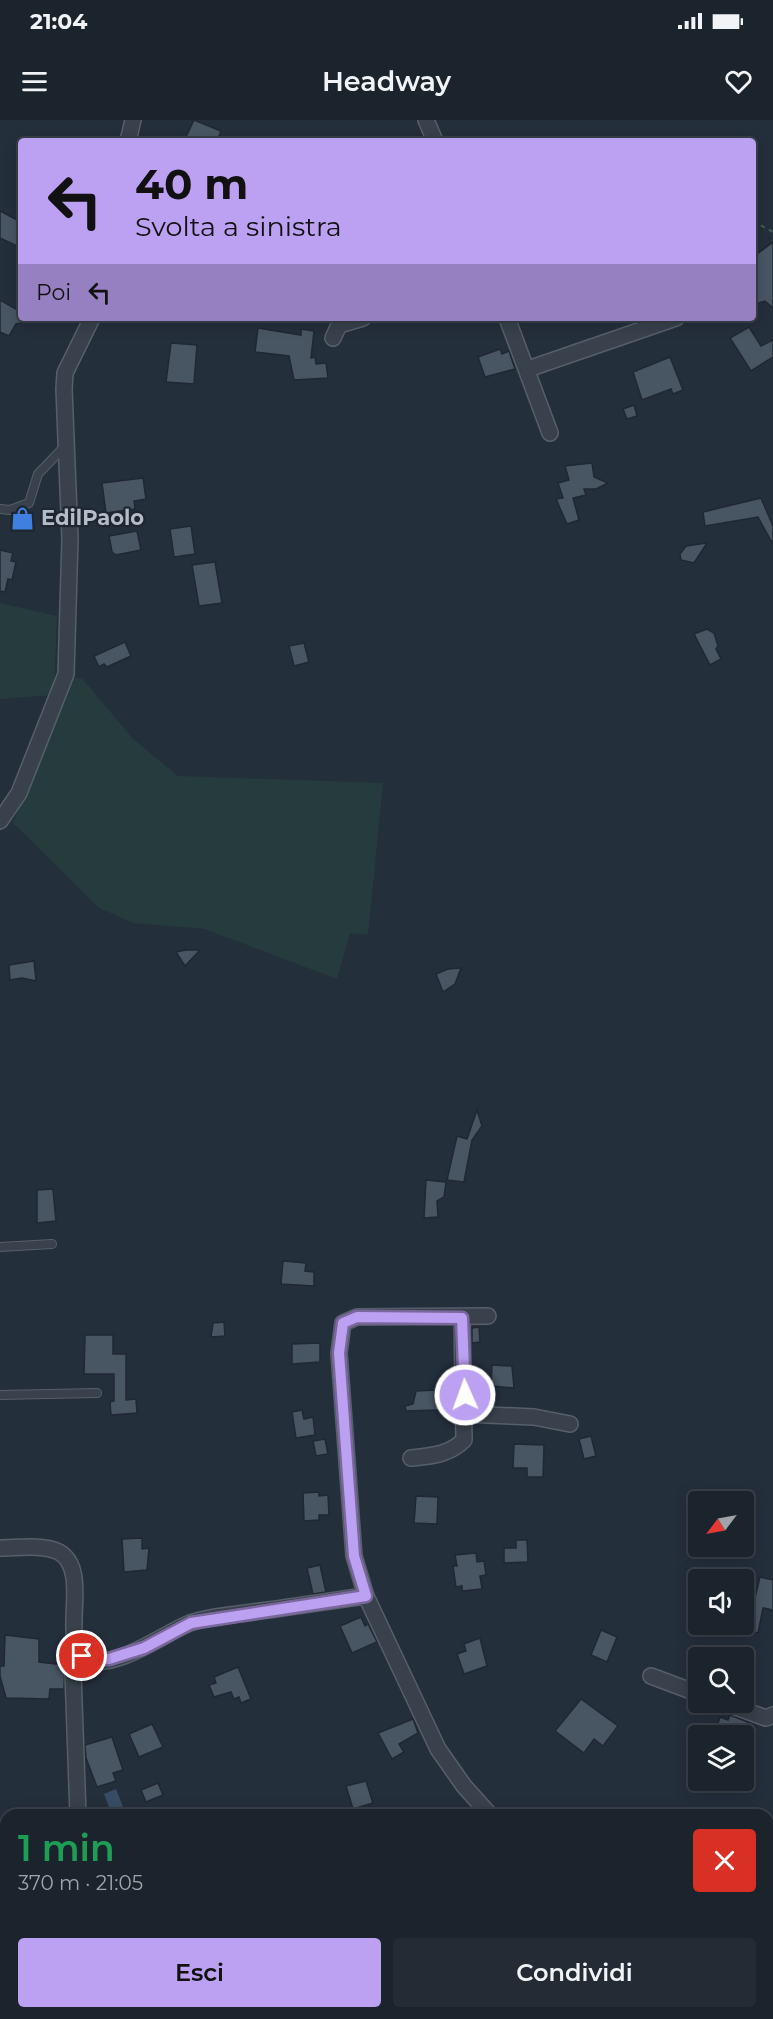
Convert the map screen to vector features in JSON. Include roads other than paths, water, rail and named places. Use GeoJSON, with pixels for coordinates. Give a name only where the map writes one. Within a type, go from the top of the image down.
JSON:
{"type":"FeatureCollection","features":[{"type":"Feature","properties":{"kind":"street"},"geometry":{"type":"LineString","coordinates":[[129,138],[133,120]]}},
{"type":"Feature","properties":{"kind":"street"},"geometry":{"type":"LineString","coordinates":[[426,120],[434,138]]}},
{"type":"Feature","properties":{"kind":"street"},"geometry":{"type":"LineString","coordinates":[[0,821],[20,793],[66,674],[70,539],[65,374],[91,321]]}},
{"type":"Feature","properties":{"kind":"street"},"geometry":{"type":"LineString","coordinates":[[333,338],[339,325],[353,321]]}},
{"type":"Feature","properties":{"kind":"street"},"geometry":{"type":"LineString","coordinates":[[508,321],[550,433]]}},
{"type":"Feature","properties":{"kind":"street"},"geometry":{"type":"LineString","coordinates":[[528,369],[666,321]]}},
{"type":"Feature","properties":{"kind":"street"},"geometry":{"type":"LineString","coordinates":[[485,1809],[438,1749],[366,1596],[354,1556],[339,1353],[343,1323],[357,1317],[462,1318],[488,1316]]}},
{"type":"Feature","properties":{"kind":"street"},"geometry":{"type":"LineString","coordinates":[[411,1458],[433,1456],[455,1449],[464,1440],[462,1318]]}},
{"type":"Feature","properties":{"kind":"street"},"geometry":{"type":"LineString","coordinates":[[465,1414],[534,1417],[570,1424]]}},
{"type":"Feature","properties":{"kind":"street"},"geometry":{"type":"LineString","coordinates":[[0,1548],[49,1549],[59,1552],[68,1562],[75,1579],[74,1629],[78,1650],[82,1656],[100,1661],[144,1648],[191,1623],[366,1596]]}},
{"type":"Feature","properties":{"kind":"street"},"geometry":{"type":"LineString","coordinates":[[78,1650],[73,1672],[78,1809]]}},
{"type":"Feature","properties":{"kind":"street"},"geometry":{"type":"LineString","coordinates":[[651,1676],[688,1690]]}},
{"type":"Feature","properties":{"kind":"street"},"geometry":{"type":"LineString","coordinates":[[749,1713],[766,1718],[773,1715]]}},
{"type":"Feature","properties":{"kind":"lane"},"geometry":{"type":"LineString","coordinates":[[0,509],[10,510],[29,503],[38,474],[66,445]]}},
{"type":"Feature","properties":{"kind":"lane"},"geometry":{"type":"LineString","coordinates":[[0,1247],[52,1244]]}},
{"type":"Feature","properties":{"kind":"lane"},"geometry":{"type":"LineString","coordinates":[[0,1395],[97,1393]]}},
{"type":"Feature","properties":{"kind":"water"},"geometry":{"type":"Polygon","coordinates":[[[116,1789],[124,1809],[110,1809],[104,1794],[116,1789]]]}},
{"type":"Feature","properties":{"kind":"place","name":"EdilPaolo"},"geometry":{"type":"Point","coordinates":[23,518]}}]}
